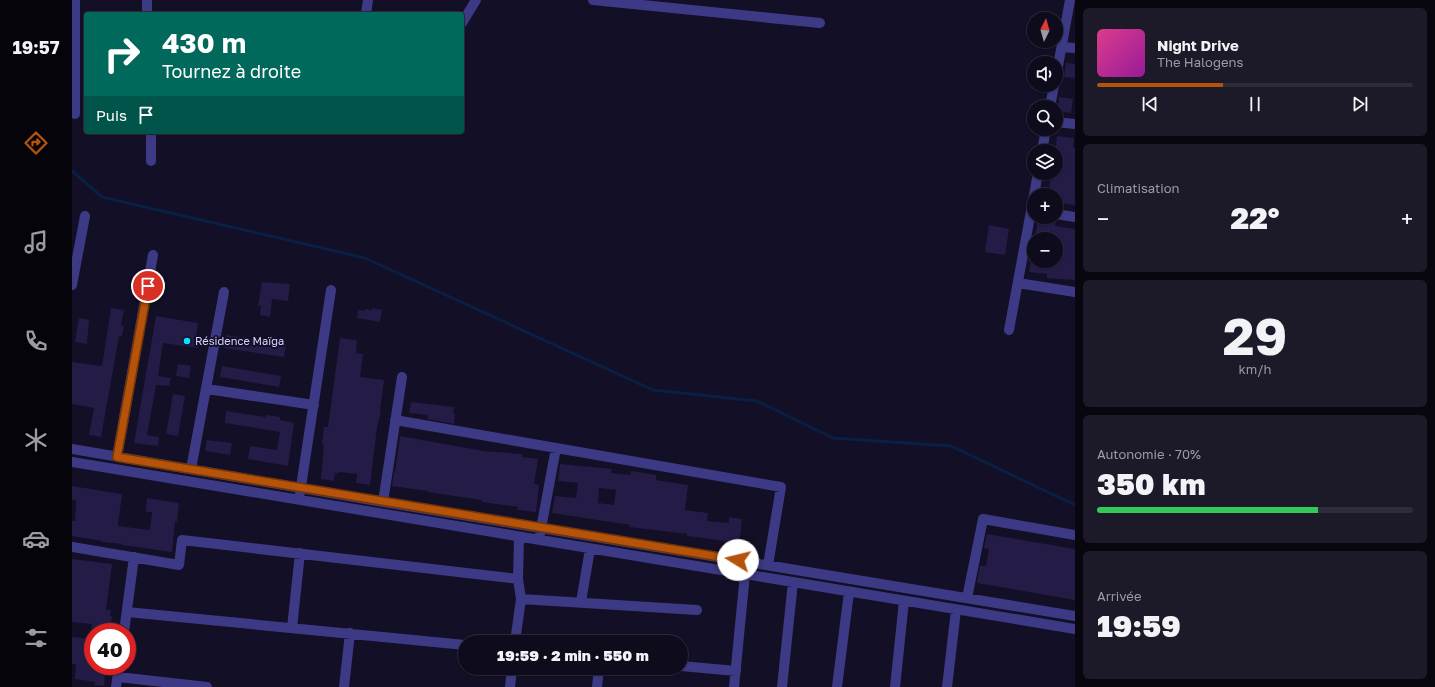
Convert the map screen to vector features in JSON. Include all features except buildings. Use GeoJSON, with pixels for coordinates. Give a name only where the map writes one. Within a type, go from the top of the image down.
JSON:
{"type":"FeatureCollection","features":[{"type":"Feature","properties":{"kind":"street"},"geometry":{"type":"LineString","coordinates":[[75,0],[75,114]]}},
{"type":"Feature","properties":{"kind":"street"},"geometry":{"type":"LineString","coordinates":[[147,0],[147,12]]}},
{"type":"Feature","properties":{"kind":"street"},"geometry":{"type":"LineString","coordinates":[[366,12],[368,0]]}},
{"type":"Feature","properties":{"kind":"street"},"geometry":{"type":"LineString","coordinates":[[464,21],[476,0]]}},
{"type":"Feature","properties":{"kind":"street"},"geometry":{"type":"LineString","coordinates":[[593,0],[820,22]]}},
{"type":"Feature","properties":{"kind":"street"},"geometry":{"type":"LineString","coordinates":[[1063,40],[1070,0]]}},
{"type":"Feature","properties":{"kind":"street"},"geometry":{"type":"LineString","coordinates":[[1063,46],[1075,48]]}},
{"type":"Feature","properties":{"kind":"street"},"geometry":{"type":"LineString","coordinates":[[1063,123],[1075,124]]}},
{"type":"Feature","properties":{"kind":"street"},"geometry":{"type":"LineString","coordinates":[[150,134],[151,160]]}},
{"type":"Feature","properties":{"kind":"street"},"geometry":{"type":"LineString","coordinates":[[1063,215],[1075,217]]}},
{"type":"Feature","properties":{"kind":"street"},"geometry":{"type":"LineString","coordinates":[[72,285],[85,216]]}},
{"type":"Feature","properties":{"kind":"street"},"geometry":{"type":"LineString","coordinates":[[1009,330],[1030,224]]}},
{"type":"Feature","properties":{"kind":"street"},"geometry":{"type":"LineString","coordinates":[[117,457],[153,255]]}},
{"type":"Feature","properties":{"kind":"street"},"geometry":{"type":"LineString","coordinates":[[1018,283],[1075,292]]}},
{"type":"Feature","properties":{"kind":"street"},"geometry":{"type":"LineString","coordinates":[[299,500],[331,290]]}},
{"type":"Feature","properties":{"kind":"street"},"geometry":{"type":"LineString","coordinates":[[191,469],[224,292]]}},
{"type":"Feature","properties":{"kind":"street"},"geometry":{"type":"LineString","coordinates":[[383,502],[402,377]]}},
{"type":"Feature","properties":{"kind":"street"},"geometry":{"type":"LineString","coordinates":[[207,389],[314,405]]}},
{"type":"Feature","properties":{"kind":"street"},"geometry":{"type":"LineString","coordinates":[[396,420],[781,487],[768,565]]}},
{"type":"Feature","properties":{"kind":"street"},"geometry":{"type":"LineString","coordinates":[[539,540],[556,448]]}},
{"type":"Feature","properties":{"kind":"street"},"geometry":{"type":"LineString","coordinates":[[72,449],[383,502],[1075,616]]}},
{"type":"Feature","properties":{"kind":"street"},"geometry":{"type":"LineString","coordinates":[[72,462],[519,538],[539,540],[1075,629]]}},
{"type":"Feature","properties":{"kind":"street"},"geometry":{"type":"LineString","coordinates":[[967,598],[983,519],[1075,535]]}},
{"type":"Feature","properties":{"kind":"street"},"geometry":{"type":"LineString","coordinates":[[517,635],[521,599],[518,579],[519,538]]}},
{"type":"Feature","properties":{"kind":"street"},"geometry":{"type":"LineString","coordinates":[[72,547],[179,565],[182,540],[518,579]]}},
{"type":"Feature","properties":{"kind":"street"},"geometry":{"type":"LineString","coordinates":[[580,602],[590,549]]}},
{"type":"Feature","properties":{"kind":"street"},"geometry":{"type":"LineString","coordinates":[[292,628],[300,554]]}},
{"type":"Feature","properties":{"kind":"street"},"geometry":{"type":"LineString","coordinates":[[125,623],[134,557]]}},
{"type":"Feature","properties":{"kind":"street"},"geometry":{"type":"LineString","coordinates":[[734,687],[745,574]]}},
{"type":"Feature","properties":{"kind":"street"},"geometry":{"type":"LineString","coordinates":[[782,687],[793,582]]}},
{"type":"Feature","properties":{"kind":"street"},"geometry":{"type":"LineString","coordinates":[[837,687],[849,592]]}},
{"type":"Feature","properties":{"kind":"street"},"geometry":{"type":"LineString","coordinates":[[521,599],[697,610]]}},
{"type":"Feature","properties":{"kind":"street"},"geometry":{"type":"LineString","coordinates":[[895,687],[904,601]]}},
{"type":"Feature","properties":{"kind":"street"},"geometry":{"type":"LineString","coordinates":[[947,687],[956,610]]}},
{"type":"Feature","properties":{"kind":"street"},"geometry":{"type":"LineString","coordinates":[[127,612],[458,644]]}},
{"type":"Feature","properties":{"kind":"street"},"geometry":{"type":"LineString","coordinates":[[344,687],[350,633]]}},
{"type":"Feature","properties":{"kind":"street"},"geometry":{"type":"LineString","coordinates":[[688,667],[736,671]]}},
{"type":"Feature","properties":{"kind":"street"},"geometry":{"type":"LineString","coordinates":[[510,687],[511,675]]}},
{"type":"Feature","properties":{"kind":"street"},"geometry":{"type":"LineString","coordinates":[[597,687],[598,675]]}},
{"type":"Feature","properties":{"kind":"street"},"geometry":{"type":"LineString","coordinates":[[117,682],[207,687]]}},
{"type":"Feature","properties":{"kind":"waterway"},"geometry":{"type":"LineString","coordinates":[[72,171],[102,197],[365,258],[653,390],[757,401],[833,438],[951,446],[1075,505]]}},
{"type":"Feature","properties":{"kind":"place","name":"Résidence Maïga"},"geometry":{"type":"Point","coordinates":[187,341]}},
{"type":"Feature","properties":{"kind":"route"},"geometry":{"type":"LineString","coordinates":[[148,286],[117,457],[738,560]]}}]}
